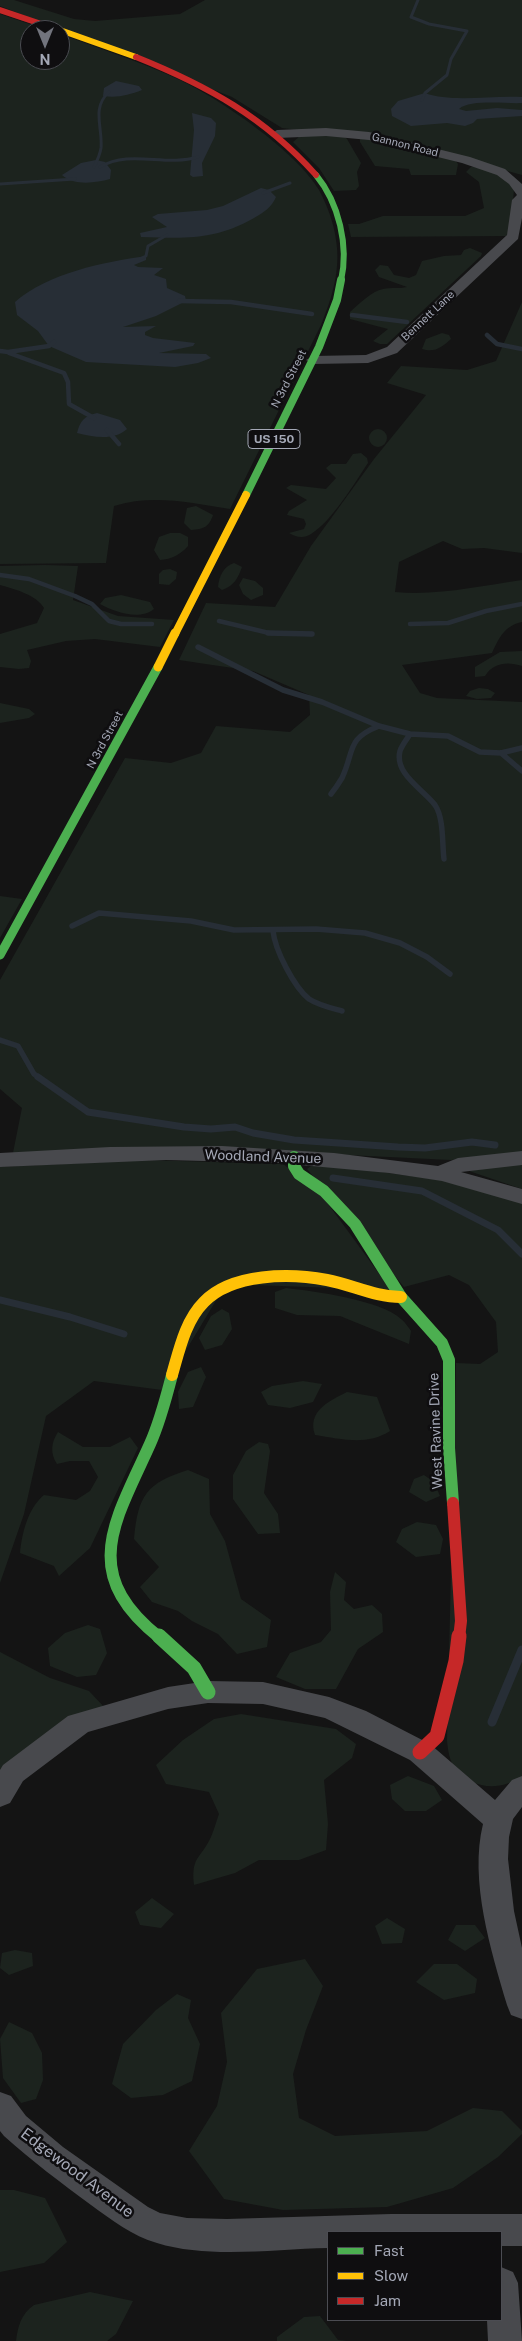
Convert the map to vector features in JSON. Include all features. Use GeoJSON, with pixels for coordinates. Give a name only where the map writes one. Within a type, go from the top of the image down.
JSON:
{"type":"FeatureCollection","features":[{"type":"Feature","properties":{"kind":"main road","name":"N 3rd Street"},"geometry":{"type":"LineString","coordinates":[[0,10],[30,20]]}},
{"type":"Feature","properties":{"kind":"main road","name":"N 3rd Street"},"geometry":{"type":"LineString","coordinates":[[0,955],[135,712],[210,568],[313,360],[336,307],[344,277],[345,244],[340,219],[309,165],[277,134],[236,105],[194,82],[145,61],[70,34]]}},
{"type":"Feature","properties":{"kind":"main road","name":"West Ravine Drive"},"geometry":{"type":"LineString","coordinates":[[294,1157],[294,1166],[299,1174],[324,1191],[355,1224],[401,1297],[442,1343],[449,1360],[449,1448],[461,1621],[456,1661],[443,1717],[437,1736],[420,1752]]}},
{"type":"Feature","properties":{"kind":"main road"},"geometry":{"type":"LineString","coordinates":[[208,1692],[207,1682],[201,1672],[160,1639],[128,1609],[114,1586],[110,1564],[111,1530],[130,1482],[158,1426],[182,1345],[199,1306],[211,1294],[228,1287],[262,1280],[309,1277],[389,1298],[401,1297]]}},
{"type":"Feature","properties":{"kind":"street","name":"Gannon Road"},"geometry":{"type":"LineString","coordinates":[[277,134],[340,132],[395,142],[495,169],[514,181],[522,193]]}},
{"type":"Feature","properties":{"kind":"street"},"geometry":{"type":"LineString","coordinates":[[519,228],[518,200],[522,198]]}},
{"type":"Feature","properties":{"kind":"street","name":"Bennett Lane"},"geometry":{"type":"LineString","coordinates":[[313,360],[368,359],[392,350],[513,236],[519,228]]}},
{"type":"Feature","properties":{"kind":"street","name":"Woodland Avenue"},"geometry":{"type":"LineString","coordinates":[[0,1160],[86,1155],[294,1157],[401,1167],[443,1174],[522,1197]]}},
{"type":"Feature","properties":{"kind":"street"},"geometry":{"type":"LineString","coordinates":[[443,1174],[449,1168],[458,1165],[522,1158]]}},
{"type":"Feature","properties":{"kind":"street"},"geometry":{"type":"LineString","coordinates":[[0,1795],[13,1772],[78,1724],[140,1705],[208,1692],[263,1693],[307,1702],[356,1719],[420,1752],[498,1820]]}},
{"type":"Feature","properties":{"kind":"street"},"geometry":{"type":"LineString","coordinates":[[522,1788],[509,1801],[498,1820],[494,1848],[496,1887],[522,2005]]}},
{"type":"Feature","properties":{"kind":"street","name":"Edgewood Avenue"},"geometry":{"type":"LineString","coordinates":[[0,2106],[15,2126],[52,2158],[136,2218],[157,2228],[187,2234],[227,2235],[327,2232]]}},
{"type":"Feature","properties":{"kind":"street","name":"Edgewood Avenue"},"geometry":{"type":"LineString","coordinates":[[358,2231],[504,2231]]}},
{"type":"Feature","properties":{"kind":"street"},"geometry":{"type":"LineString","coordinates":[[502,2298],[505,2341]]}},
{"type":"Feature","properties":{"kind":"shaded area"},"geometry":{"type":"Polygon","coordinates":[[[0,0],[14,0],[74,19],[95,21],[180,14],[205,0],[522,0],[522,175],[407,143],[282,128],[232,97],[70,33],[70,20],[36,20],[0,6],[0,0]]]}},
{"type":"Feature","properties":{"kind":"shaded area"},"geometry":{"type":"Polygon","coordinates":[[[0,14],[20,21],[20,70],[70,70],[70,38],[136,61],[180,80],[236,113],[294,159],[319,190],[332,221],[337,262],[332,294],[321,325],[230,509],[158,500],[129,502],[114,506],[106,563],[0,564],[0,14]]]}},
{"type":"Feature","properties":{"kind":"shaded area"},"geometry":{"type":"Polygon","coordinates":[[[116,81],[139,86],[142,90],[123,96],[103,96],[104,88],[116,81]]]}},
{"type":"Feature","properties":{"kind":"shaded area"},"geometry":{"type":"Polygon","coordinates":[[[425,93],[447,98],[522,97],[522,103],[480,103],[464,106],[459,109],[466,111],[497,108],[522,110],[522,116],[477,119],[465,126],[447,123],[411,126],[392,116],[391,109],[398,101],[425,93]]]}},
{"type":"Feature","properties":{"kind":"shaded area"},"geometry":{"type":"Polygon","coordinates":[[[192,113],[211,118],[216,123],[215,136],[202,163],[203,176],[193,177],[190,175],[194,130],[192,113]]]}},
{"type":"Feature","properties":{"kind":"shaded area"},"geometry":{"type":"Polygon","coordinates":[[[301,135],[344,136],[347,139],[361,163],[357,172],[359,186],[356,190],[334,191],[319,168],[293,142],[301,135]]]}},
{"type":"Feature","properties":{"kind":"shaded area"},"geometry":{"type":"Polygon","coordinates":[[[366,138],[455,160],[458,164],[456,175],[411,175],[409,169],[375,166],[360,142],[360,139],[366,138]]]}},
{"type":"Feature","properties":{"kind":"shaded area"},"geometry":{"type":"Polygon","coordinates":[[[96,160],[105,162],[111,170],[110,179],[98,182],[79,182],[72,181],[62,175],[81,163],[96,160]]]}},
{"type":"Feature","properties":{"kind":"shaded area"},"geometry":{"type":"Polygon","coordinates":[[[471,167],[483,168],[495,173],[514,189],[511,229],[506,236],[351,237],[348,224],[359,224],[383,216],[465,216],[484,208],[479,182],[466,172],[471,167]]]}},
{"type":"Feature","properties":{"kind":"shaded area"},"geometry":{"type":"Polygon","coordinates":[[[261,188],[269,190],[276,197],[270,207],[254,218],[225,231],[199,236],[172,238],[141,237],[140,233],[167,227],[152,217],[158,214],[207,210],[223,206],[261,188]]]}},
{"type":"Feature","properties":{"kind":"shaded area"},"geometry":{"type":"Polygon","coordinates":[[[470,248],[482,253],[481,256],[387,344],[373,341],[388,329],[350,319],[350,312],[374,292],[386,288],[407,287],[379,277],[375,270],[380,265],[388,266],[394,275],[409,278],[416,275],[422,261],[444,256],[461,255],[464,250],[470,248]]]}},
{"type":"Feature","properties":{"kind":"shaded area"},"geometry":{"type":"Polygon","coordinates":[[[146,256],[146,260],[134,265],[138,267],[163,268],[154,275],[166,279],[167,288],[185,296],[186,301],[156,316],[123,327],[156,326],[145,332],[145,335],[153,338],[195,343],[193,346],[159,353],[206,354],[211,358],[198,363],[175,367],[86,362],[49,346],[38,331],[17,315],[15,302],[43,283],[77,270],[146,256]]]}},
{"type":"Feature","properties":{"kind":"shaded area"},"geometry":{"type":"Polygon","coordinates":[[[522,302],[522,553],[484,548],[462,549],[443,541],[399,562],[395,592],[443,592],[522,580],[522,622],[506,630],[492,653],[402,665],[420,693],[437,698],[522,702],[522,1153],[451,1160],[306,1153],[13,1153],[22,1108],[0,1089],[0,980],[125,758],[171,763],[201,753],[216,726],[290,732],[310,715],[309,695],[253,671],[179,660],[206,603],[275,607],[311,546],[374,459],[426,395],[387,383],[401,366],[467,370],[496,361],[522,302]]]}},
{"type":"Feature","properties":{"kind":"shaded area"},"geometry":{"type":"Polygon","coordinates":[[[442,333],[449,335],[451,339],[435,350],[422,349],[426,339],[442,333]]]}},
{"type":"Feature","properties":{"kind":"shaded area"},"geometry":{"type":"Polygon","coordinates":[[[97,413],[120,420],[127,429],[110,437],[96,437],[77,433],[83,420],[97,413]]]}},
{"type":"Feature","properties":{"kind":"shaded area"},"geometry":{"type":"Polygon","coordinates":[[[374,429],[382,429],[387,434],[385,445],[374,447],[369,442],[369,434],[374,429]]]}},
{"type":"Feature","properties":{"kind":"shaded area"},"geometry":{"type":"Polygon","coordinates":[[[361,453],[367,458],[368,463],[342,502],[327,520],[305,537],[289,533],[304,529],[306,524],[304,519],[287,515],[289,511],[307,500],[286,488],[291,485],[326,489],[336,478],[326,468],[331,464],[346,464],[353,454],[361,453]]]}},
{"type":"Feature","properties":{"kind":"shaded area"},"geometry":{"type":"Polygon","coordinates":[[[196,506],[213,515],[205,527],[191,530],[184,523],[187,508],[196,506]]]}},
{"type":"Feature","properties":{"kind":"shaded area"},"geometry":{"type":"Polygon","coordinates":[[[170,533],[180,533],[188,537],[188,546],[175,556],[160,560],[154,550],[159,537],[170,533]]]}},
{"type":"Feature","properties":{"kind":"shaded area"},"geometry":{"type":"Polygon","coordinates":[[[234,563],[242,567],[239,575],[233,584],[222,590],[218,587],[221,575],[227,566],[234,563]]]}},
{"type":"Feature","properties":{"kind":"shaded area"},"geometry":{"type":"Polygon","coordinates":[[[0,566],[78,566],[73,600],[118,616],[174,620],[160,647],[95,639],[66,641],[27,650],[31,661],[29,668],[0,667],[0,634],[37,623],[44,608],[41,603],[31,596],[0,585],[0,566]]]}},
{"type":"Feature","properties":{"kind":"shaded area"},"geometry":{"type":"Polygon","coordinates":[[[170,569],[177,572],[176,579],[169,585],[159,584],[159,574],[163,570],[170,569]]]}},
{"type":"Feature","properties":{"kind":"shaded area"},"geometry":{"type":"Polygon","coordinates":[[[243,578],[255,581],[263,588],[263,595],[251,600],[243,594],[239,585],[243,578]]]}},
{"type":"Feature","properties":{"kind":"shaded area"},"geometry":{"type":"Polygon","coordinates":[[[121,595],[150,602],[154,609],[148,613],[134,615],[113,610],[100,604],[105,598],[121,595]]]}},
{"type":"Feature","properties":{"kind":"shaded area"},"geometry":{"type":"Polygon","coordinates":[[[522,651],[522,666],[501,664],[492,668],[485,676],[475,677],[475,667],[500,652],[522,651]]]}},
{"type":"Feature","properties":{"kind":"shaded area"},"geometry":{"type":"Polygon","coordinates":[[[479,688],[488,689],[495,693],[491,698],[477,699],[466,696],[470,691],[479,688]]]}},
{"type":"Feature","properties":{"kind":"shaded area"},"geometry":{"type":"Polygon","coordinates":[[[0,703],[29,709],[35,714],[29,718],[0,723],[0,703]]]}},
{"type":"Feature","properties":{"kind":"shaded area"},"geometry":{"type":"Polygon","coordinates":[[[0,896],[22,899],[0,938],[0,896]]]}},
{"type":"Feature","properties":{"kind":"shaded area"},"geometry":{"type":"Polygon","coordinates":[[[144,1160],[283,1164],[320,1193],[391,1290],[226,1284],[162,1390],[94,1381],[46,1416],[24,1514],[0,1583],[0,1167],[144,1160]]]}},
{"type":"Feature","properties":{"kind":"shaded area"},"geometry":{"type":"Polygon","coordinates":[[[522,1162],[522,1189],[469,1171],[522,1162]]]}},
{"type":"Feature","properties":{"kind":"shaded area"},"geometry":{"type":"Polygon","coordinates":[[[311,1166],[351,1168],[441,1180],[522,1203],[522,1776],[506,1784],[488,1786],[470,1781],[463,1776],[452,1762],[447,1740],[456,1363],[480,1364],[498,1352],[496,1322],[469,1285],[449,1275],[404,1287],[307,1169],[311,1166]]]}},
{"type":"Feature","properties":{"kind":"shaded area"},"geometry":{"type":"Polygon","coordinates":[[[286,1288],[346,1298],[391,1312],[402,1320],[411,1331],[409,1344],[340,1316],[297,1315],[275,1308],[275,1292],[286,1288]]]}},
{"type":"Feature","properties":{"kind":"shaded area"},"geometry":{"type":"Polygon","coordinates":[[[222,1309],[229,1313],[232,1329],[222,1345],[205,1350],[199,1338],[211,1316],[222,1309]]]}},
{"type":"Feature","properties":{"kind":"shaded area"},"geometry":{"type":"Polygon","coordinates":[[[201,1367],[206,1377],[193,1407],[179,1409],[178,1392],[188,1372],[201,1367]]]}},
{"type":"Feature","properties":{"kind":"shaded area"},"geometry":{"type":"Polygon","coordinates":[[[303,1381],[322,1384],[313,1402],[290,1408],[268,1405],[261,1392],[272,1386],[303,1381]]]}},
{"type":"Feature","properties":{"kind":"shaded area"},"geometry":{"type":"Polygon","coordinates":[[[347,1392],[377,1397],[390,1431],[372,1439],[363,1440],[315,1435],[313,1427],[317,1413],[327,1403],[347,1392]]]}},
{"type":"Feature","properties":{"kind":"shaded area"},"geometry":{"type":"Polygon","coordinates":[[[58,1432],[83,1447],[110,1447],[130,1437],[138,1448],[90,1548],[59,1576],[54,1566],[20,1553],[27,1521],[38,1500],[44,1495],[76,1500],[90,1491],[98,1477],[89,1461],[70,1461],[57,1464],[52,1448],[58,1432]]]}},
{"type":"Feature","properties":{"kind":"shaded area"},"geometry":{"type":"Polygon","coordinates":[[[259,1442],[268,1444],[270,1451],[264,1493],[278,1514],[280,1533],[258,1534],[233,1499],[233,1475],[246,1451],[259,1442]]]}},
{"type":"Feature","properties":{"kind":"shaded area"},"geometry":{"type":"Polygon","coordinates":[[[188,1470],[209,1479],[210,1514],[225,1541],[241,1599],[271,1620],[267,1647],[237,1654],[218,1634],[192,1621],[178,1611],[152,1602],[140,1587],[159,1567],[134,1539],[138,1512],[142,1502],[147,1493],[162,1480],[188,1470]]]}},
{"type":"Feature","properties":{"kind":"shaded area"},"geometry":{"type":"Polygon","coordinates":[[[424,1475],[434,1482],[440,1496],[426,1502],[409,1492],[414,1479],[424,1475]]]}},
{"type":"Feature","properties":{"kind":"shaded area"},"geometry":{"type":"Polygon","coordinates":[[[417,1522],[436,1525],[443,1539],[440,1554],[416,1557],[396,1542],[402,1529],[417,1522]]]}},
{"type":"Feature","properties":{"kind":"shaded area"},"geometry":{"type":"Polygon","coordinates":[[[335,1572],[346,1582],[344,1600],[354,1609],[372,1605],[382,1614],[383,1632],[358,1649],[336,1689],[305,1689],[276,1677],[290,1653],[321,1642],[331,1630],[330,1592],[335,1572]]]}},
{"type":"Feature","properties":{"kind":"shaded area"},"geometry":{"type":"Polygon","coordinates":[[[88,1625],[100,1629],[107,1653],[96,1675],[77,1677],[50,1666],[48,1648],[65,1633],[88,1625]]]}},
{"type":"Feature","properties":{"kind":"shaded area"},"geometry":{"type":"Polygon","coordinates":[[[0,1652],[50,1678],[89,1691],[105,1708],[0,1781],[0,1652]]]}},
{"type":"Feature","properties":{"kind":"shaded area"},"geometry":{"type":"Polygon","coordinates":[[[241,1714],[336,1729],[356,1744],[352,1758],[324,1780],[328,1824],[326,1850],[299,1860],[259,1860],[235,1873],[194,1885],[195,1863],[211,1837],[219,1814],[209,1792],[166,1784],[156,1765],[183,1740],[214,1719],[241,1714]]]}},
{"type":"Feature","properties":{"kind":"shaded area"},"geometry":{"type":"Polygon","coordinates":[[[408,1776],[434,1786],[442,1800],[426,1811],[405,1811],[392,1799],[390,1785],[408,1776]]]}},
{"type":"Feature","properties":{"kind":"shaded area"},"geometry":{"type":"Polygon","coordinates":[[[152,1898],[174,1914],[161,1928],[140,1925],[135,1912],[152,1898]]]}},
{"type":"Feature","properties":{"kind":"shaded area"},"geometry":{"type":"Polygon","coordinates":[[[387,1918],[405,1929],[402,1943],[382,1944],[375,1926],[387,1918]]]}},
{"type":"Feature","properties":{"kind":"shaded area"},"geometry":{"type":"Polygon","coordinates":[[[456,1925],[475,1925],[485,1938],[465,1951],[448,1940],[456,1925]]]}},
{"type":"Feature","properties":{"kind":"shaded area"},"geometry":{"type":"Polygon","coordinates":[[[15,1950],[32,1953],[33,1966],[9,1975],[0,1968],[2,1953],[15,1950]]]}},
{"type":"Feature","properties":{"kind":"shaded area"},"geometry":{"type":"Polygon","coordinates":[[[305,1959],[323,1986],[306,2030],[293,2074],[299,2118],[335,2136],[427,2131],[473,2108],[502,2111],[522,2131],[522,2134],[498,2157],[453,2188],[387,2207],[283,2210],[224,2199],[189,2151],[217,2106],[227,2062],[221,2013],[257,1969],[305,1959]]]}},
{"type":"Feature","properties":{"kind":"shaded area"},"geometry":{"type":"Polygon","coordinates":[[[434,1964],[457,1964],[477,1979],[475,1993],[444,2000],[416,1982],[434,1964]]]}},
{"type":"Feature","properties":{"kind":"shaded area"},"geometry":{"type":"Polygon","coordinates":[[[177,1994],[191,2000],[188,2018],[200,2044],[192,2081],[163,2095],[131,2098],[112,2084],[123,2044],[156,2010],[177,1994]]]}},
{"type":"Feature","properties":{"kind":"shaded area"},"geometry":{"type":"Polygon","coordinates":[[[9,2022],[32,2033],[42,2053],[43,2080],[36,2099],[21,2103],[3,2078],[0,2039],[9,2022]]]}},
{"type":"Feature","properties":{"kind":"shaded area"},"geometry":{"type":"Polygon","coordinates":[[[0,2190],[14,2190],[45,2198],[67,2242],[44,2263],[0,2272],[0,2190]]]}},
{"type":"Feature","properties":{"kind":"shaded area"},"geometry":{"type":"Polygon","coordinates":[[[90,2292],[133,2301],[116,2334],[107,2341],[16,2341],[21,2321],[26,2312],[34,2305],[90,2292]]]}},
{"type":"Feature","properties":{"kind":"shaded area"},"geometry":{"type":"Polygon","coordinates":[[[320,2316],[338,2340],[347,2341],[277,2341],[277,2337],[304,2317],[320,2316]]]}},
{"type":"Feature","properties":{"kind":"waterway"},"geometry":{"type":"LineString","coordinates":[[418,0],[411,17],[429,24],[467,31],[451,59],[447,75],[425,93],[422,100]]}},
{"type":"Feature","properties":{"kind":"waterway"},"geometry":{"type":"LineString","coordinates":[[94,167],[101,148],[100,105],[109,92]]}},
{"type":"Feature","properties":{"kind":"waterway"},"geometry":{"type":"LineString","coordinates":[[100,167],[123,159],[186,160],[198,157]]}},
{"type":"Feature","properties":{"kind":"waterway"},"geometry":{"type":"LineString","coordinates":[[0,184],[75,179]]}},
{"type":"Feature","properties":{"kind":"waterway"},"geometry":{"type":"LineString","coordinates":[[263,193],[290,183]]}},
{"type":"Feature","properties":{"kind":"waterway"},"geometry":{"type":"LineString","coordinates":[[140,259],[146,256],[148,246],[167,235]]}},
{"type":"Feature","properties":{"kind":"waterway"},"geometry":{"type":"LineString","coordinates":[[179,301],[231,302],[312,314]]}},
{"type":"Feature","properties":{"kind":"waterway"},"geometry":{"type":"LineString","coordinates":[[352,315],[407,322]]}},
{"type":"Feature","properties":{"kind":"waterway"},"geometry":{"type":"LineString","coordinates":[[487,335],[497,344],[522,349]]}},
{"type":"Feature","properties":{"kind":"waterway"},"geometry":{"type":"LineString","coordinates":[[0,351],[8,352],[49,346],[54,342]]}},
{"type":"Feature","properties":{"kind":"waterway"},"geometry":{"type":"LineString","coordinates":[[9,353],[64,373],[68,382],[69,404],[94,418]]}},
{"type":"Feature","properties":{"kind":"waterway"},"geometry":{"type":"LineString","coordinates":[[107,430],[119,444]]}},
{"type":"Feature","properties":{"kind":"waterway"},"geometry":{"type":"LineString","coordinates":[[0,575],[29,579],[75,596],[92,604],[109,621],[121,624],[152,624]]}},
{"type":"Feature","properties":{"kind":"waterway"},"geometry":{"type":"LineString","coordinates":[[410,624],[448,623],[486,611],[522,604]]}},
{"type":"Feature","properties":{"kind":"waterway"},"geometry":{"type":"LineString","coordinates":[[219,621],[269,633],[312,634],[268,633]]}},
{"type":"Feature","properties":{"kind":"waterway"},"geometry":{"type":"LineString","coordinates":[[198,647],[283,690],[322,702],[379,726]]}},
{"type":"Feature","properties":{"kind":"waterway"},"geometry":{"type":"LineString","coordinates":[[331,794],[342,778],[356,741],[368,731],[379,726]]}},
{"type":"Feature","properties":{"kind":"waterway"},"geometry":{"type":"LineString","coordinates":[[379,726],[410,734]]}},
{"type":"Feature","properties":{"kind":"waterway"},"geometry":{"type":"LineString","coordinates":[[410,734],[448,736],[480,752],[501,753]]}},
{"type":"Feature","properties":{"kind":"waterway"},"geometry":{"type":"LineString","coordinates":[[410,734],[400,751],[401,767],[411,781],[430,799],[438,810],[444,859]]}},
{"type":"Feature","properties":{"kind":"waterway"},"geometry":{"type":"LineString","coordinates":[[501,753],[522,748]]}},
{"type":"Feature","properties":{"kind":"waterway"},"geometry":{"type":"LineString","coordinates":[[501,753],[522,771]]}},
{"type":"Feature","properties":{"kind":"waterway"},"geometry":{"type":"LineString","coordinates":[[72,926],[99,913],[191,921],[234,930],[316,929],[365,933],[400,943],[427,957],[450,974]]}},
{"type":"Feature","properties":{"kind":"waterway"},"geometry":{"type":"LineString","coordinates":[[273,931],[281,958],[303,993],[316,1003],[342,1011]]}},
{"type":"Feature","properties":{"kind":"waterway"},"geometry":{"type":"LineString","coordinates":[[0,1040],[18,1046],[34,1074],[40,1078]]}},
{"type":"Feature","properties":{"kind":"waterway"},"geometry":{"type":"LineString","coordinates":[[38,1077],[88,1112],[184,1127],[211,1129],[235,1127],[253,1133],[294,1140],[398,1147],[425,1148],[472,1142],[495,1145]]}},
{"type":"Feature","properties":{"kind":"waterway"},"geometry":{"type":"LineString","coordinates":[[333,1178],[422,1191],[498,1230],[522,1254]]}},
{"type":"Feature","properties":{"kind":"waterway"},"geometry":{"type":"LineString","coordinates":[[0,1300],[70,1317],[124,1334]]}},
{"type":"Feature","properties":{"kind":"waterway"},"geometry":{"type":"LineString","coordinates":[[492,1722],[522,1650]]}},
{"type":"Feature","properties":{"kind":"traffic: fast"},"geometry":{"type":"LineString","coordinates":[[246,495],[319,347],[337,300],[344,251],[340,226],[328,194],[316,175]]}},
{"type":"Feature","properties":{"kind":"traffic: fast"},"geometry":{"type":"LineString","coordinates":[[0,955],[158,667]]}},
{"type":"Feature","properties":{"kind":"traffic: fast"},"geometry":{"type":"LineString","coordinates":[[294,1157],[294,1166],[299,1174],[324,1191],[355,1224],[401,1297],[442,1343],[449,1360],[449,1448],[453,1503]]}},
{"type":"Feature","properties":{"kind":"traffic: fast"},"geometry":{"type":"LineString","coordinates":[[172,1375],[154,1435],[121,1507],[114,1528],[110,1549],[111,1571],[118,1592],[133,1613],[185,1658],[202,1679],[208,1692]]}},
{"type":"Feature","properties":{"kind":"traffic: slow"},"geometry":{"type":"LineString","coordinates":[[70,34],[136,57]]}},
{"type":"Feature","properties":{"kind":"traffic: slow"},"geometry":{"type":"LineString","coordinates":[[158,667],[246,495]]}},
{"type":"Feature","properties":{"kind":"traffic: slow"},"geometry":{"type":"LineString","coordinates":[[172,1375],[184,1336],[198,1309],[215,1293],[229,1287],[263,1279],[298,1277],[328,1280],[373,1294],[401,1297]]}},
{"type":"Feature","properties":{"kind":"traffic: jam"},"geometry":{"type":"LineString","coordinates":[[0,10],[30,20]]}},
{"type":"Feature","properties":{"kind":"traffic: jam"},"geometry":{"type":"LineString","coordinates":[[136,57],[162,67],[234,104],[277,135],[316,175]]}},
{"type":"Feature","properties":{"kind":"traffic: jam"},"geometry":{"type":"LineString","coordinates":[[420,1752],[437,1736],[456,1661],[461,1621],[453,1503]]}}]}
